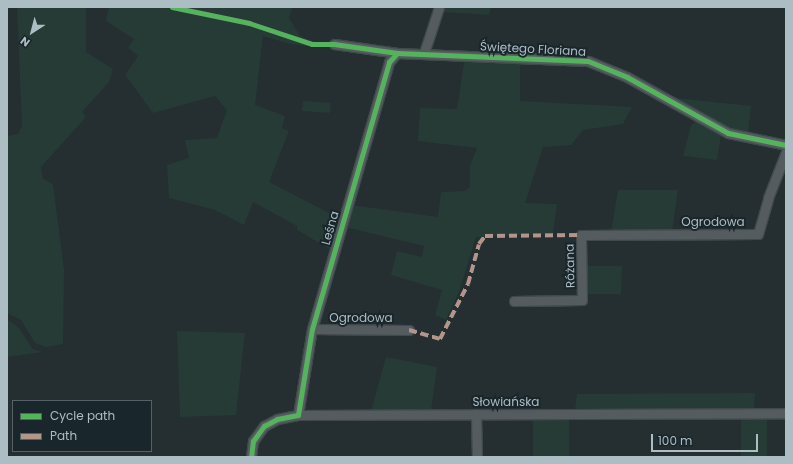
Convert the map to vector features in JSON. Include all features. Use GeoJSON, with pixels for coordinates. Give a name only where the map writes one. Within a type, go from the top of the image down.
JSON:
{"type":"FeatureCollection","features":[{"type":"Feature","properties":{"kind":"street"},"geometry":{"type":"LineString","coordinates":[[424,53],[439,7]]}},
{"type":"Feature","properties":{"kind":"street","name":"Świętego Floriana"},"geometry":{"type":"LineString","coordinates":[[334,44],[397,53],[588,61],[627,77],[728,133],[786,145]]}},
{"type":"Feature","properties":{"kind":"street","name":"Leśna"},"geometry":{"type":"LineString","coordinates":[[298,415],[312,329],[389,62],[397,53]]}},
{"type":"Feature","properties":{"kind":"street","name":"Ogrodowa"},"geometry":{"type":"LineString","coordinates":[[581,235],[758,234],[768,198],[786,152]]}},
{"type":"Feature","properties":{"kind":"street","name":"Różana"},"geometry":{"type":"LineString","coordinates":[[514,301],[582,300],[581,235]]}},
{"type":"Feature","properties":{"kind":"street","name":"Ogrodowa"},"geometry":{"type":"LineString","coordinates":[[312,329],[409,330]]}},
{"type":"Feature","properties":{"kind":"street","name":"Słowiańska"},"geometry":{"type":"LineString","coordinates":[[251,457],[253,441],[264,426],[277,419],[298,415],[786,413]]}},
{"type":"Feature","properties":{"kind":"street"},"geometry":{"type":"LineString","coordinates":[[476,414],[477,457]]}},
{"type":"Feature","properties":{"kind":"green space"},"geometry":{"type":"Polygon","coordinates":[[[17,7],[86,7],[86,52],[113,69],[109,82],[82,112],[86,117],[41,167],[43,179],[53,184],[64,270],[63,344],[46,347],[35,343],[21,320],[7,313],[7,136],[18,134],[22,126],[17,7]]]}},
{"type":"Feature","properties":{"kind":"green space"},"geometry":{"type":"Polygon","coordinates":[[[109,7],[306,7],[292,8],[289,18],[300,36],[315,42],[315,47],[290,44],[263,36],[255,105],[285,116],[282,128],[289,131],[269,182],[339,218],[331,250],[297,230],[297,226],[253,202],[244,225],[215,210],[169,198],[167,165],[189,158],[185,140],[217,138],[227,110],[215,96],[153,113],[125,75],[138,56],[128,48],[134,39],[106,21],[109,7]]]}},
{"type":"Feature","properties":{"kind":"green space"},"geometry":{"type":"Polygon","coordinates":[[[444,7],[491,7],[489,15],[443,12],[444,7]]]}},
{"type":"Feature","properties":{"kind":"green space"},"geometry":{"type":"Polygon","coordinates":[[[465,57],[520,61],[520,101],[632,107],[623,124],[583,130],[571,145],[543,147],[525,203],[557,204],[553,234],[476,237],[459,292],[446,320],[435,315],[442,290],[391,275],[397,251],[422,257],[424,246],[345,227],[351,205],[438,217],[441,192],[465,191],[470,187],[470,165],[477,148],[418,141],[420,108],[457,109],[465,57]]]}},
{"type":"Feature","properties":{"kind":"green space"},"geometry":{"type":"Polygon","coordinates":[[[676,98],[751,106],[748,135],[728,129],[675,102],[676,98]]]}},
{"type":"Feature","properties":{"kind":"green space"},"geometry":{"type":"Polygon","coordinates":[[[303,101],[331,103],[330,113],[302,111],[303,101]]]}},
{"type":"Feature","properties":{"kind":"green space"},"geometry":{"type":"Polygon","coordinates":[[[697,121],[721,135],[717,160],[683,156],[691,125],[697,121]]]}},
{"type":"Feature","properties":{"kind":"green space"},"geometry":{"type":"Polygon","coordinates":[[[618,190],[678,190],[672,232],[611,232],[618,190]]]}},
{"type":"Feature","properties":{"kind":"green space"},"geometry":{"type":"Polygon","coordinates":[[[585,266],[622,266],[621,294],[585,294],[585,266]]]}},
{"type":"Feature","properties":{"kind":"green space"},"geometry":{"type":"Polygon","coordinates":[[[7,319],[19,328],[33,349],[42,352],[7,357],[7,319]]]}},
{"type":"Feature","properties":{"kind":"green space"},"geometry":{"type":"Polygon","coordinates":[[[177,331],[245,333],[236,415],[180,417],[177,331]]]}},
{"type":"Feature","properties":{"kind":"green space"},"geometry":{"type":"Polygon","coordinates":[[[386,357],[437,367],[431,411],[371,411],[386,357]]]}},
{"type":"Feature","properties":{"kind":"green space"},"geometry":{"type":"Polygon","coordinates":[[[755,393],[754,408],[575,410],[577,394],[755,393]]]}},
{"type":"Feature","properties":{"kind":"green space"},"geometry":{"type":"Polygon","coordinates":[[[741,418],[767,418],[767,457],[741,457],[741,418]]]}},
{"type":"Feature","properties":{"kind":"green space"},"geometry":{"type":"Polygon","coordinates":[[[533,420],[569,420],[569,457],[533,457],[533,420]]]}},
{"type":"Feature","properties":{"kind":"marked path"},"geometry":{"type":"LineString","coordinates":[[409,330],[440,339],[468,284],[479,244],[485,236],[581,235]]}},
{"type":"Feature","properties":{"kind":"cycle path"},"geometry":{"type":"LineString","coordinates":[[172,7],[249,23],[312,44],[334,44],[397,53],[588,61],[627,77],[728,133],[786,145]]}},
{"type":"Feature","properties":{"kind":"cycle path"},"geometry":{"type":"LineString","coordinates":[[251,457],[253,441],[264,426],[277,419],[298,415],[312,329],[389,62],[397,53]]}}]}
